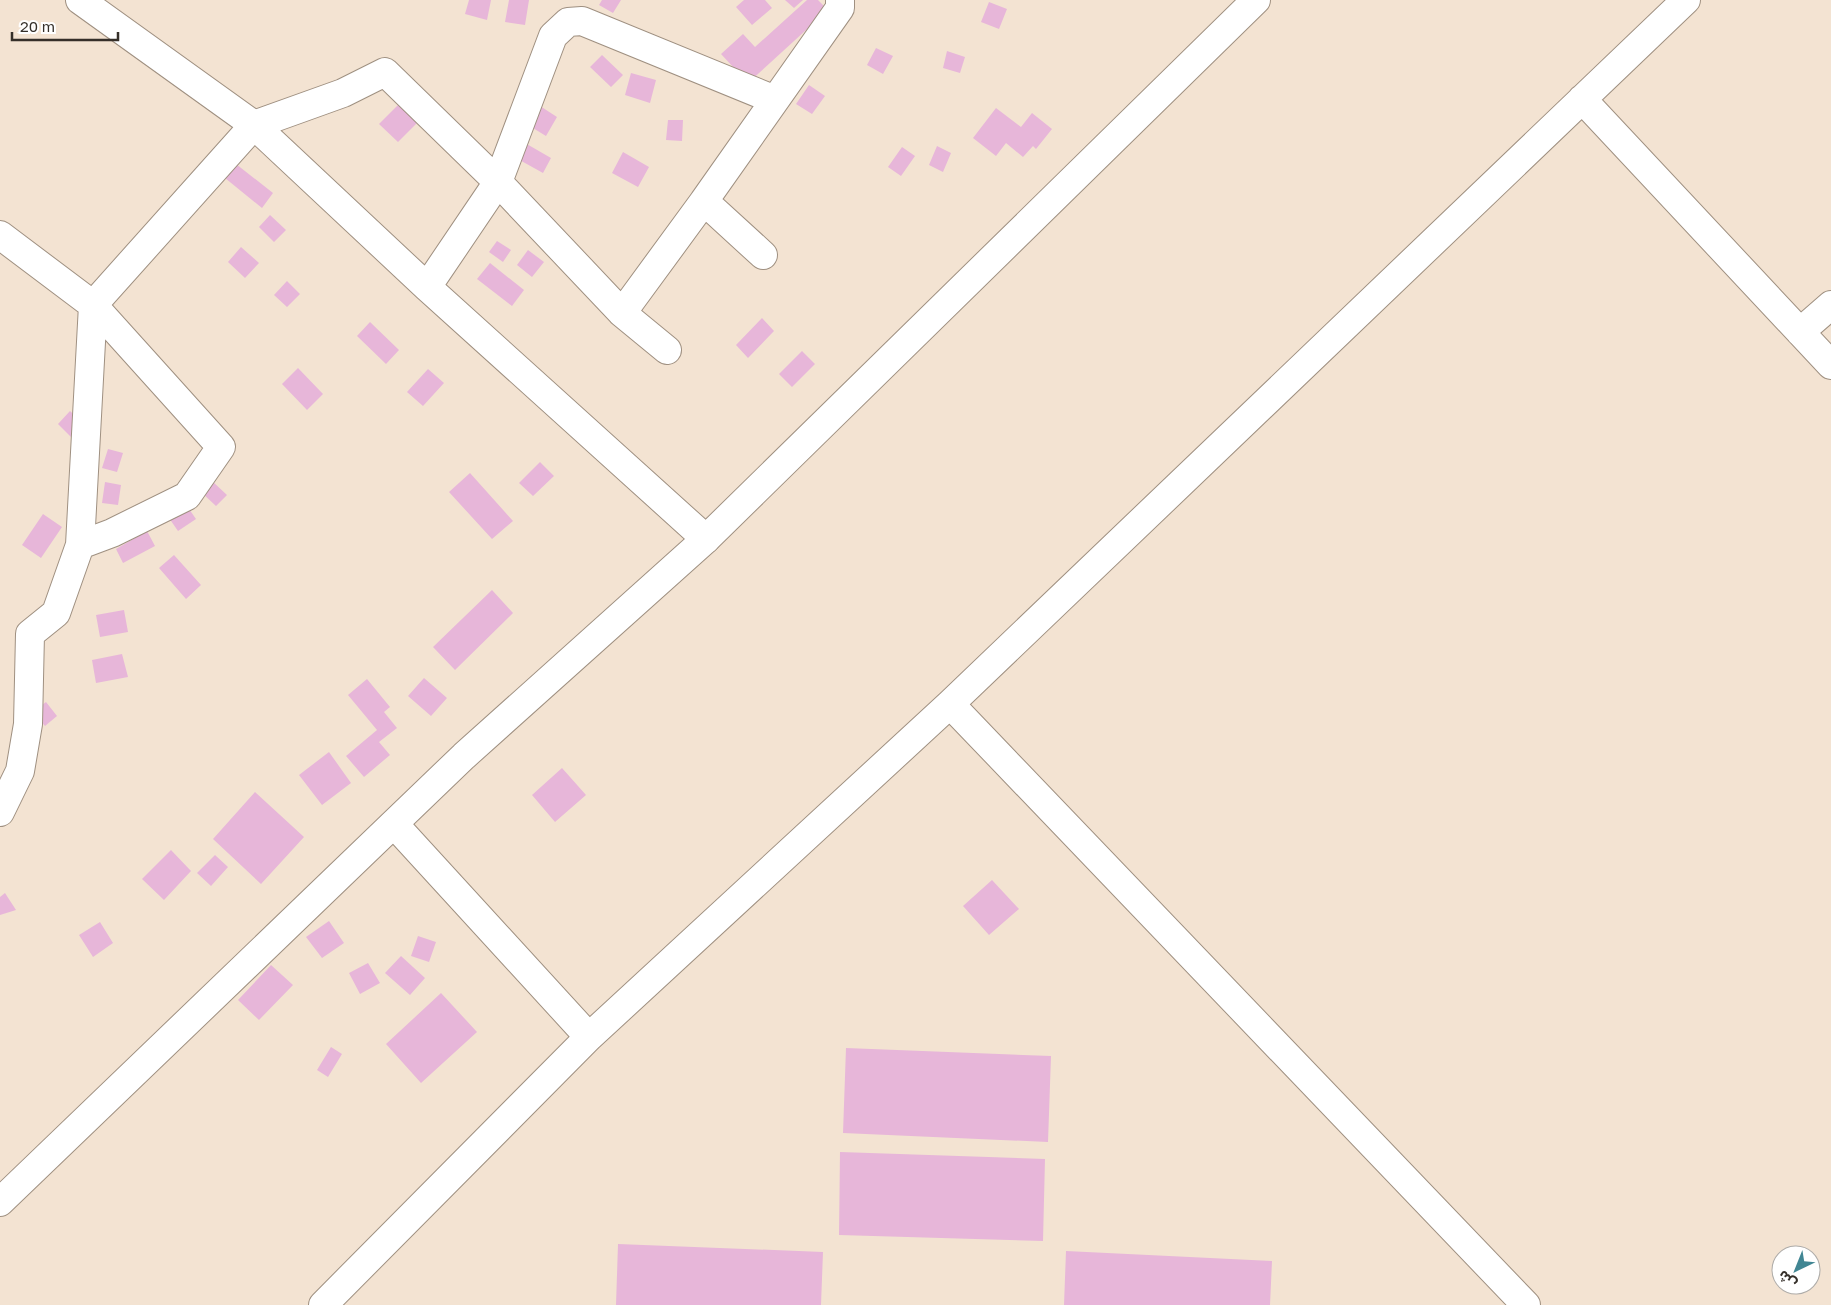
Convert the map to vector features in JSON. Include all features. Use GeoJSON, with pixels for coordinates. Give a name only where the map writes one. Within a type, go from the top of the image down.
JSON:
{"type":"FeatureCollection","features":[{"type":"Feature","properties":{"kind":"street"},"geometry":{"type":"LineString","coordinates":[[80,0],[254,125],[427,287],[706,539]]}},
{"type":"Feature","properties":{"kind":"street"},"geometry":{"type":"LineString","coordinates":[[622,313],[704,201],[840,8],[840,0]]}},
{"type":"Feature","properties":{"kind":"street"},"geometry":{"type":"LineString","coordinates":[[0,1202],[186,1021],[471,749],[706,539],[1256,0]]}},
{"type":"Feature","properties":{"kind":"street"},"geometry":{"type":"LineString","coordinates":[[322,1305],[589,1037],[950,704],[1686,0]]}},
{"type":"Feature","properties":{"kind":"street"},"geometry":{"type":"LineString","coordinates":[[427,287],[498,182],[553,36],[568,22],[582,21],[774,100]]}},
{"type":"Feature","properties":{"kind":"street"},"geometry":{"type":"LineString","coordinates":[[0,812],[20,770],[27,733],[30,634],[56,613],[80,545],[93,305],[254,125],[343,93],[385,72],[498,182],[622,313],[667,350]]}},
{"type":"Feature","properties":{"kind":"street"},"geometry":{"type":"LineString","coordinates":[[1582,99],[1831,365]]}},
{"type":"Feature","properties":{"kind":"street"},"geometry":{"type":"LineString","coordinates":[[704,201],[763,255]]}},
{"type":"Feature","properties":{"kind":"street"},"geometry":{"type":"LineString","coordinates":[[0,235],[93,305],[221,447],[187,496],[112,533],[80,545]]}},
{"type":"Feature","properties":{"kind":"street"},"geometry":{"type":"LineString","coordinates":[[1800,332],[1831,305]]}},
{"type":"Feature","properties":{"kind":"street"},"geometry":{"type":"LineString","coordinates":[[950,704],[1526,1305]]}},
{"type":"Feature","properties":{"kind":"street"},"geometry":{"type":"LineString","coordinates":[[394,824],[589,1037]]}},
{"type":"Feature","properties":{"kind":"building"},"geometry":{"type":"Polygon","coordinates":[[[469,0],[491,0],[487,20],[465,14],[469,0]]]}},
{"type":"Feature","properties":{"kind":"building"},"geometry":{"type":"Polygon","coordinates":[[[509,0],[529,0],[525,25],[505,22],[509,0]]]}},
{"type":"Feature","properties":{"kind":"building"},"geometry":{"type":"Polygon","coordinates":[[[602,0],[621,0],[613,13],[599,5],[602,0]]]}},
{"type":"Feature","properties":{"kind":"building"},"geometry":{"type":"Polygon","coordinates":[[[744,0],[765,0],[772,8],[752,25],[736,7],[744,0]]]}},
{"type":"Feature","properties":{"kind":"building"},"geometry":{"type":"Polygon","coordinates":[[[785,0],[803,0],[794,8],[785,0]]]}},
{"type":"Feature","properties":{"kind":"building"},"geometry":{"type":"Polygon","coordinates":[[[807,0],[818,0],[828,10],[748,83],[721,54],[743,34],[755,47],[807,0]]]}},
{"type":"Feature","properties":{"kind":"building"},"geometry":{"type":"Polygon","coordinates":[[[989,2],[1007,9],[999,29],[981,22],[989,2]]]}},
{"type":"Feature","properties":{"kind":"building"},"geometry":{"type":"Polygon","coordinates":[[[876,48],[893,56],[883,74],[867,65],[876,48]]]}},
{"type":"Feature","properties":{"kind":"building"},"geometry":{"type":"Polygon","coordinates":[[[947,51],[965,57],[960,73],[943,68],[947,51]]]}},
{"type":"Feature","properties":{"kind":"building"},"geometry":{"type":"Polygon","coordinates":[[[602,55],[623,75],[611,87],[590,67],[602,55]]]}},
{"type":"Feature","properties":{"kind":"building"},"geometry":{"type":"Polygon","coordinates":[[[631,73],[656,80],[650,103],[625,95],[631,73]]]}},
{"type":"Feature","properties":{"kind":"building"},"geometry":{"type":"Polygon","coordinates":[[[809,85],[825,96],[812,114],[796,104],[809,85]]]}},
{"type":"Feature","properties":{"kind":"building"},"geometry":{"type":"Polygon","coordinates":[[[400,103],[419,121],[398,142],[379,124],[400,103]]]}},
{"type":"Feature","properties":{"kind":"building"},"geometry":{"type":"Polygon","coordinates":[[[540,106],[557,117],[546,136],[528,125],[540,106]]]}},
{"type":"Feature","properties":{"kind":"building"},"geometry":{"type":"Polygon","coordinates":[[[996,108],[1021,127],[1032,113],[1052,129],[1036,149],[1033,146],[1023,157],[1006,143],[996,156],[973,138],[996,108]]]}},
{"type":"Feature","properties":{"kind":"building"},"geometry":{"type":"Polygon","coordinates":[[[668,120],[683,120],[682,141],[666,140],[668,120]]]}},
{"type":"Feature","properties":{"kind":"building"},"geometry":{"type":"Polygon","coordinates":[[[525,143],[551,158],[543,173],[516,158],[525,143]]]}},
{"type":"Feature","properties":{"kind":"building"},"geometry":{"type":"Polygon","coordinates":[[[937,146],[951,153],[943,172],[929,165],[937,146]]]}},
{"type":"Feature","properties":{"kind":"building"},"geometry":{"type":"Polygon","coordinates":[[[902,147],[915,156],[901,176],[888,167],[902,147]]]}},
{"type":"Feature","properties":{"kind":"building"},"geometry":{"type":"Polygon","coordinates":[[[623,152],[649,167],[638,187],[612,173],[623,152]]]}},
{"type":"Feature","properties":{"kind":"building"},"geometry":{"type":"Polygon","coordinates":[[[236,164],[273,193],[262,208],[225,178],[236,164]]]}},
{"type":"Feature","properties":{"kind":"building"},"geometry":{"type":"Polygon","coordinates":[[[270,215],[286,230],[274,242],[259,227],[270,215]]]}},
{"type":"Feature","properties":{"kind":"building"},"geometry":{"type":"Polygon","coordinates":[[[497,241],[511,250],[503,262],[489,252],[497,241]]]}},
{"type":"Feature","properties":{"kind":"building"},"geometry":{"type":"Polygon","coordinates":[[[241,247],[259,263],[245,278],[228,262],[241,247]]]}},
{"type":"Feature","properties":{"kind":"building"},"geometry":{"type":"Polygon","coordinates":[[[528,250],[544,262],[532,277],[517,265],[528,250]]]}},
{"type":"Feature","properties":{"kind":"building"},"geometry":{"type":"Polygon","coordinates":[[[490,263],[524,290],[512,306],[477,279],[490,263]]]}},
{"type":"Feature","properties":{"kind":"building"},"geometry":{"type":"Polygon","coordinates":[[[287,281],[300,294],[287,307],[274,295],[287,281]]]}},
{"type":"Feature","properties":{"kind":"building"},"geometry":{"type":"Polygon","coordinates":[[[762,318],[774,331],[748,358],[736,345],[762,318]]]}},
{"type":"Feature","properties":{"kind":"building"},"geometry":{"type":"Polygon","coordinates":[[[370,322],[399,350],[386,364],[357,336],[370,322]]]}},
{"type":"Feature","properties":{"kind":"building"},"geometry":{"type":"Polygon","coordinates":[[[802,351],[815,364],[792,387],[779,374],[802,351]]]}},
{"type":"Feature","properties":{"kind":"building"},"geometry":{"type":"Polygon","coordinates":[[[298,368],[323,394],[307,410],[282,384],[298,368]]]}},
{"type":"Feature","properties":{"kind":"building"},"geometry":{"type":"Polygon","coordinates":[[[428,369],[444,383],[423,406],[407,392],[428,369]]]}},
{"type":"Feature","properties":{"kind":"building"},"geometry":{"type":"Polygon","coordinates":[[[70,411],[87,427],[74,440],[58,424],[70,411]]]}},
{"type":"Feature","properties":{"kind":"building"},"geometry":{"type":"Polygon","coordinates":[[[108,449],[123,453],[117,472],[102,468],[108,449]]]}},
{"type":"Feature","properties":{"kind":"building"},"geometry":{"type":"Polygon","coordinates":[[[540,462],[554,476],[533,496],[519,483],[540,462]]]}},
{"type":"Feature","properties":{"kind":"building"},"geometry":{"type":"Polygon","coordinates":[[[470,473],[513,521],[492,539],[449,492],[470,473]]]}},
{"type":"Feature","properties":{"kind":"building"},"geometry":{"type":"Polygon","coordinates":[[[212,481],[227,495],[216,506],[201,492],[212,481]]]}},
{"type":"Feature","properties":{"kind":"building"},"geometry":{"type":"Polygon","coordinates":[[[105,482],[121,485],[118,505],[102,503],[105,482]]]}},
{"type":"Feature","properties":{"kind":"building"},"geometry":{"type":"Polygon","coordinates":[[[187,506],[196,519],[178,531],[169,518],[187,506]]]}},
{"type":"Feature","properties":{"kind":"building"},"geometry":{"type":"Polygon","coordinates":[[[43,514],[62,527],[41,558],[22,545],[43,514]]]}},
{"type":"Feature","properties":{"kind":"building"},"geometry":{"type":"Polygon","coordinates":[[[147,531],[155,546],[123,563],[116,549],[147,531]]]}},
{"type":"Feature","properties":{"kind":"building"},"geometry":{"type":"Polygon","coordinates":[[[174,555],[201,585],[186,599],[159,568],[174,555]]]}},
{"type":"Feature","properties":{"kind":"building"},"geometry":{"type":"Polygon","coordinates":[[[492,590],[513,613],[455,670],[433,647],[492,590]]]}},
{"type":"Feature","properties":{"kind":"building"},"geometry":{"type":"Polygon","coordinates":[[[124,610],[128,632],[100,637],[96,615],[124,610]]]}},
{"type":"Feature","properties":{"kind":"building"},"geometry":{"type":"Polygon","coordinates":[[[122,654],[128,677],[96,683],[92,660],[122,654]]]}},
{"type":"Feature","properties":{"kind":"building"},"geometry":{"type":"Polygon","coordinates":[[[424,678],[447,698],[431,716],[408,696],[424,678]]]}},
{"type":"Feature","properties":{"kind":"building"},"geometry":{"type":"Polygon","coordinates":[[[367,679],[390,707],[384,712],[397,728],[379,742],[390,755],[364,777],[346,756],[377,730],[348,695],[367,679]]]}},
{"type":"Feature","properties":{"kind":"building"},"geometry":{"type":"Polygon","coordinates":[[[46,702],[57,716],[45,726],[33,712],[46,702]]]}},
{"type":"Feature","properties":{"kind":"building"},"geometry":{"type":"Polygon","coordinates":[[[329,752],[351,783],[322,805],[299,775],[329,752]]]}},
{"type":"Feature","properties":{"kind":"building"},"geometry":{"type":"Polygon","coordinates":[[[562,768],[586,795],[555,822],[532,795],[562,768]]]}},
{"type":"Feature","properties":{"kind":"building"},"geometry":{"type":"Polygon","coordinates":[[[255,792],[304,837],[261,884],[213,839],[255,792]]]}},
{"type":"Feature","properties":{"kind":"building"},"geometry":{"type":"Polygon","coordinates":[[[171,850],[191,871],[164,900],[142,879],[171,850]]]}},
{"type":"Feature","properties":{"kind":"building"},"geometry":{"type":"Polygon","coordinates":[[[215,855],[228,867],[211,886],[197,873],[215,855]]]}},
{"type":"Feature","properties":{"kind":"building"},"geometry":{"type":"Polygon","coordinates":[[[992,880],[1019,909],[989,935],[963,906],[992,880]]]}},
{"type":"Feature","properties":{"kind":"building"},"geometry":{"type":"Polygon","coordinates":[[[5,893],[16,910],[0,915],[0,897],[5,893]]]}},
{"type":"Feature","properties":{"kind":"building"},"geometry":{"type":"Polygon","coordinates":[[[329,921],[344,943],[322,958],[306,937],[329,921]]]}},
{"type":"Feature","properties":{"kind":"building"},"geometry":{"type":"Polygon","coordinates":[[[100,922],[113,943],[93,957],[79,935],[100,922]]]}},
{"type":"Feature","properties":{"kind":"building"},"geometry":{"type":"Polygon","coordinates":[[[418,936],[436,942],[429,962],[411,956],[418,936]]]}},
{"type":"Feature","properties":{"kind":"building"},"geometry":{"type":"Polygon","coordinates":[[[401,956],[425,978],[410,995],[385,973],[401,956]]]}},
{"type":"Feature","properties":{"kind":"building"},"geometry":{"type":"Polygon","coordinates":[[[368,963],[380,983],[360,994],[349,973],[368,963]]]}},
{"type":"Feature","properties":{"kind":"building"},"geometry":{"type":"Polygon","coordinates":[[[271,965],[293,985],[259,1020],[238,1000],[271,965]]]}},
{"type":"Feature","properties":{"kind":"building"},"geometry":{"type":"Polygon","coordinates":[[[441,993],[477,1032],[421,1083],[386,1044],[441,993]]]}},
{"type":"Feature","properties":{"kind":"building"},"geometry":{"type":"Polygon","coordinates":[[[331,1047],[342,1054],[328,1077],[317,1070],[331,1047]]]}},
{"type":"Feature","properties":{"kind":"building"},"geometry":{"type":"Polygon","coordinates":[[[846,1048],[1051,1056],[1048,1142],[843,1133],[846,1048]]]}},
{"type":"Feature","properties":{"kind":"building"},"geometry":{"type":"Polygon","coordinates":[[[840,1152],[1045,1159],[1043,1241],[839,1235],[840,1152]]]}},
{"type":"Feature","properties":{"kind":"building"},"geometry":{"type":"Polygon","coordinates":[[[618,1244],[823,1252],[821,1305],[616,1305],[618,1244]]]}},
{"type":"Feature","properties":{"kind":"building"},"geometry":{"type":"Polygon","coordinates":[[[1066,1251],[1272,1261],[1270,1305],[1064,1305],[1066,1251]]]}}]}
